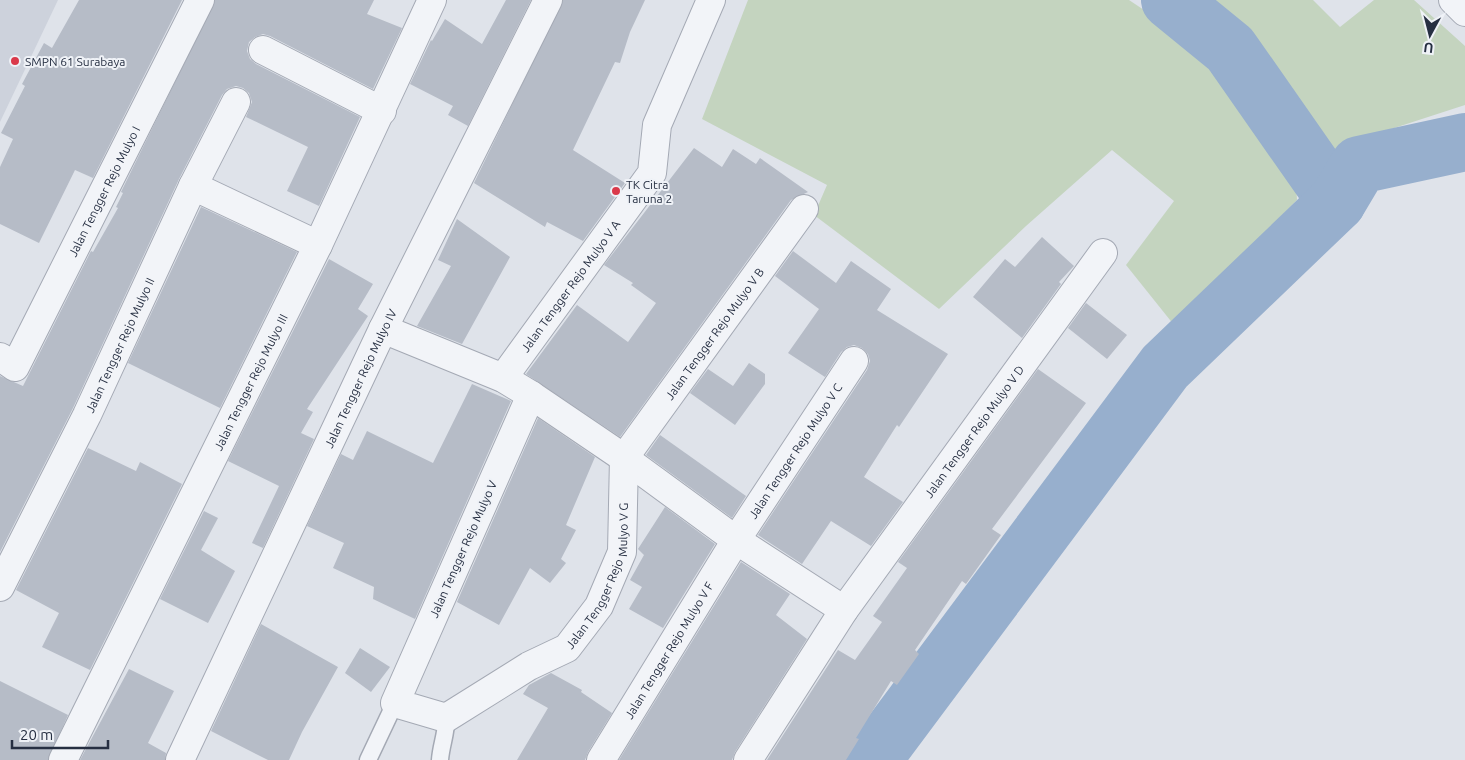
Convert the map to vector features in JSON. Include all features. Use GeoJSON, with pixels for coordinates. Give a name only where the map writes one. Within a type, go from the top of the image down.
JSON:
{"type":"FeatureCollection","features":[{"type":"Feature","properties":{"kind":"street","name":"Jalan Tengger Rejo Mulyo I"},"geometry":{"type":"LineString","coordinates":[[0,357],[15,367],[200,0]]}},
{"type":"Feature","properties":{"kind":"street","name":"Jalan Tengger Rejo Mulyo III"},"geometry":{"type":"LineString","coordinates":[[63,760],[318,245],[382,112],[432,0]]}},
{"type":"Feature","properties":{"kind":"street","name":"Jalan Tengger Rejo Mulyo IV"},"geometry":{"type":"LineString","coordinates":[[180,760],[383,329],[548,0]]}},
{"type":"Feature","properties":{"kind":"street","name":"Jalan Tengger Rejo Mulyo V A"},"geometry":{"type":"LineString","coordinates":[[503,378],[652,173],[657,125],[711,0]]}},
{"type":"Feature","properties":{"kind":"street"},"geometry":{"type":"LineString","coordinates":[[1453,0],[1465,12]]}},
{"type":"Feature","properties":{"kind":"street"},"geometry":{"type":"LineString","coordinates":[[263,50],[382,112]]}},
{"type":"Feature","properties":{"kind":"street","name":"Jalan Tengger Rejo Mulyo II"},"geometry":{"type":"LineString","coordinates":[[0,587],[88,416],[193,186],[236,102]]}},
{"type":"Feature","properties":{"kind":"street"},"geometry":{"type":"LineString","coordinates":[[193,186],[318,245]]}},
{"type":"Feature","properties":{"kind":"street","name":"Jalan Tengger Rejo Mulyo V B"},"geometry":{"type":"LineString","coordinates":[[624,458],[804,209]]}},
{"type":"Feature","properties":{"kind":"street","name":"Jalan Tengger Rejo Mulyo V D"},"geometry":{"type":"LineString","coordinates":[[748,760],[844,610],[1103,253]]}},
{"type":"Feature","properties":{"kind":"street"},"geometry":{"type":"LineString","coordinates":[[383,329],[503,378],[531,395],[624,458],[736,540],[844,610]]}},
{"type":"Feature","properties":{"kind":"street","name":"Jalan Tengger Rejo Mulyo V C"},"geometry":{"type":"LineString","coordinates":[[736,540],[854,361]]}},
{"type":"Feature","properties":{"kind":"street","name":"Jalan Tengger Rejo Mulyo V"},"geometry":{"type":"LineString","coordinates":[[394,703],[531,395]]}},
{"type":"Feature","properties":{"kind":"street","name":"Jalan Tengger Rejo Mulyo V G"},"geometry":{"type":"LineString","coordinates":[[446,718],[530,666],[567,648],[599,606],[622,552],[624,458]]}},
{"type":"Feature","properties":{"kind":"street","name":"Jalan Tengger Rejo Mulyo V F"},"geometry":{"type":"LineString","coordinates":[[601,760],[736,540]]}},
{"type":"Feature","properties":{"kind":"street"},"geometry":{"type":"LineString","coordinates":[[394,703],[446,718]]}},
{"type":"Feature","properties":{"kind":"lane"},"geometry":{"type":"LineString","coordinates":[[368,760],[394,703]]}},
{"type":"Feature","properties":{"kind":"lane"},"geometry":{"type":"LineString","coordinates":[[440,760],[440,748],[447,729],[446,718]]}},
{"type":"Feature","properties":{"kind":"shaded area","name":"SMPN 61 Surabaya"},"geometry":{"type":"Polygon","coordinates":[[[0,0],[58,0],[0,122],[0,0]]]}},
{"type":"Feature","properties":{"kind":"green space"},"geometry":{"type":"Polygon","coordinates":[[[748,0],[1129,0],[1159,20],[1241,97],[1295,168],[1297,200],[1174,325],[1126,265],[1174,201],[1112,150],[1026,226],[939,309],[814,215],[827,185],[702,119],[748,0]]]}},
{"type":"Feature","properties":{"kind":"green space"},"geometry":{"type":"Polygon","coordinates":[[[1194,0],[1313,0],[1340,27],[1374,0],[1414,0],[1465,46],[1465,105],[1345,144],[1329,165],[1249,38],[1194,0]]]}},
{"type":"Feature","properties":{"kind":"building"},"geometry":{"type":"Polygon","coordinates":[[[79,0],[182,0],[93,178],[75,170],[39,243],[0,224],[0,167],[13,139],[1,133],[25,86],[22,84],[44,43],[52,48],[79,0]]]}},
{"type":"Feature","properties":{"kind":"building"},"geometry":{"type":"Polygon","coordinates":[[[215,0],[374,0],[367,14],[402,28],[373,89],[270,36],[263,34],[249,42],[247,51],[250,59],[256,64],[360,117],[319,206],[287,191],[308,147],[246,117],[252,102],[249,93],[243,88],[236,86],[227,89],[222,95],[179,179],[73,408],[0,552],[0,376],[23,386],[91,251],[93,252],[118,208],[116,207],[123,193],[121,192],[215,0]]]}},
{"type":"Feature","properties":{"kind":"building"},"geometry":{"type":"Polygon","coordinates":[[[506,0],[531,0],[468,126],[448,115],[453,106],[410,84],[431,40],[445,19],[482,44],[506,0]]]}},
{"type":"Feature","properties":{"kind":"building"},"geometry":{"type":"Polygon","coordinates":[[[563,0],[645,0],[630,32],[620,63],[615,62],[573,150],[625,183],[583,241],[547,222],[545,227],[474,183],[563,0]]]}},
{"type":"Feature","properties":{"kind":"building"},"geometry":{"type":"Polygon","coordinates":[[[694,148],[722,167],[733,149],[756,164],[760,158],[808,192],[791,200],[620,437],[526,374],[577,305],[628,342],[656,303],[631,285],[633,283],[604,265],[694,148]]]}},
{"type":"Feature","properties":{"kind":"building"},"geometry":{"type":"Polygon","coordinates":[[[201,207],[297,252],[220,408],[128,363],[201,207]]]}},
{"type":"Feature","properties":{"kind":"building"},"geometry":{"type":"Polygon","coordinates":[[[457,219],[510,257],[462,344],[417,326],[451,266],[438,260],[457,219]]]}},
{"type":"Feature","properties":{"kind":"building"},"geometry":{"type":"Polygon","coordinates":[[[1042,237],[1074,266],[1059,282],[1061,284],[1022,338],[973,297],[1005,259],[1015,267],[1042,237]]]}},
{"type":"Feature","properties":{"kind":"building"},"geometry":{"type":"Polygon","coordinates":[[[793,251],[836,283],[851,261],[891,289],[877,310],[948,354],[899,427],[897,425],[864,477],[903,502],[871,546],[831,521],[802,564],[758,535],[867,370],[870,361],[868,354],[862,348],[854,345],[847,347],[841,352],[825,377],[788,353],[819,309],[775,276],[793,251]]]}},
{"type":"Feature","properties":{"kind":"building"},"geometry":{"type":"Polygon","coordinates":[[[329,259],[373,284],[358,309],[368,316],[307,409],[313,412],[301,433],[314,439],[263,548],[252,543],[279,486],[228,461],[329,259]]]}},
{"type":"Feature","properties":{"kind":"building"},"geometry":{"type":"Polygon","coordinates":[[[1086,303],[1127,335],[1107,359],[1068,328],[1086,303]]]}},
{"type":"Feature","properties":{"kind":"building"},"geometry":{"type":"Polygon","coordinates":[[[749,363],[765,374],[765,384],[735,425],[690,393],[708,369],[733,386],[749,363]]]}},
{"type":"Feature","properties":{"kind":"building"},"geometry":{"type":"Polygon","coordinates":[[[1038,369],[1086,403],[992,529],[1001,535],[966,584],[962,581],[915,650],[919,654],[897,685],[891,681],[856,738],[859,739],[846,760],[767,760],[838,650],[855,660],[882,622],[873,616],[907,568],[898,562],[1038,369]]]}},
{"type":"Feature","properties":{"kind":"building"},"geometry":{"type":"Polygon","coordinates":[[[472,384],[511,401],[415,619],[373,599],[374,587],[333,568],[344,543],[307,526],[341,454],[353,460],[367,431],[433,463],[472,384]]]}},
{"type":"Feature","properties":{"kind":"building"},"geometry":{"type":"Polygon","coordinates":[[[538,418],[595,457],[566,525],[576,530],[561,559],[566,563],[550,583],[530,568],[499,625],[457,602],[538,418]]]}},
{"type":"Feature","properties":{"kind":"building"},"geometry":{"type":"Polygon","coordinates":[[[660,435],[746,496],[732,518],[646,455],[660,435]]]}},
{"type":"Feature","properties":{"kind":"building"},"geometry":{"type":"Polygon","coordinates":[[[88,448],[136,471],[140,462],[182,484],[90,670],[42,647],[59,613],[16,590],[88,448]]]}},
{"type":"Feature","properties":{"kind":"building"},"geometry":{"type":"Polygon","coordinates":[[[665,507],[715,544],[663,628],[629,609],[642,587],[630,580],[644,555],[638,549],[665,507]]]}},
{"type":"Feature","properties":{"kind":"building"},"geometry":{"type":"Polygon","coordinates":[[[204,511],[218,518],[201,550],[235,571],[208,623],[160,599],[204,511]]]}},
{"type":"Feature","properties":{"kind":"building"},"geometry":{"type":"Polygon","coordinates":[[[741,562],[790,594],[776,615],[807,639],[735,752],[732,760],[619,760],[741,562]]]}},
{"type":"Feature","properties":{"kind":"building"},"geometry":{"type":"Polygon","coordinates":[[[261,624],[338,667],[302,732],[289,760],[268,760],[211,731],[261,624]]]}},
{"type":"Feature","properties":{"kind":"building"},"geometry":{"type":"Polygon","coordinates":[[[360,648],[390,667],[371,692],[345,673],[360,648]]]}},
{"type":"Feature","properties":{"kind":"building"},"geometry":{"type":"Polygon","coordinates":[[[129,669],[174,691],[148,743],[166,753],[165,760],[80,760],[129,669]]]}},
{"type":"Feature","properties":{"kind":"building"},"geometry":{"type":"Polygon","coordinates":[[[551,673],[582,690],[581,692],[612,713],[585,760],[517,760],[548,708],[523,694],[529,685],[551,673]]]}},
{"type":"Feature","properties":{"kind":"building"},"geometry":{"type":"Polygon","coordinates":[[[0,681],[68,715],[48,760],[0,760],[0,681]]]}},
{"type":"Feature","properties":{"kind":"waterway"},"geometry":{"type":"LineString","coordinates":[[1170,0],[1230,49],[1337,202]]}},
{"type":"Feature","properties":{"kind":"waterway"},"geometry":{"type":"LineString","coordinates":[[872,760],[1165,367],[1337,202],[1359,165],[1465,142]]}},
{"type":"Feature","properties":{"kind":"place","name":"SMPN 61 Surabaya"},"geometry":{"type":"Point","coordinates":[15,61]}},
{"type":"Feature","properties":{"kind":"place","name":"TK Citra Taruna 2"},"geometry":{"type":"Point","coordinates":[616,191]}}]}
